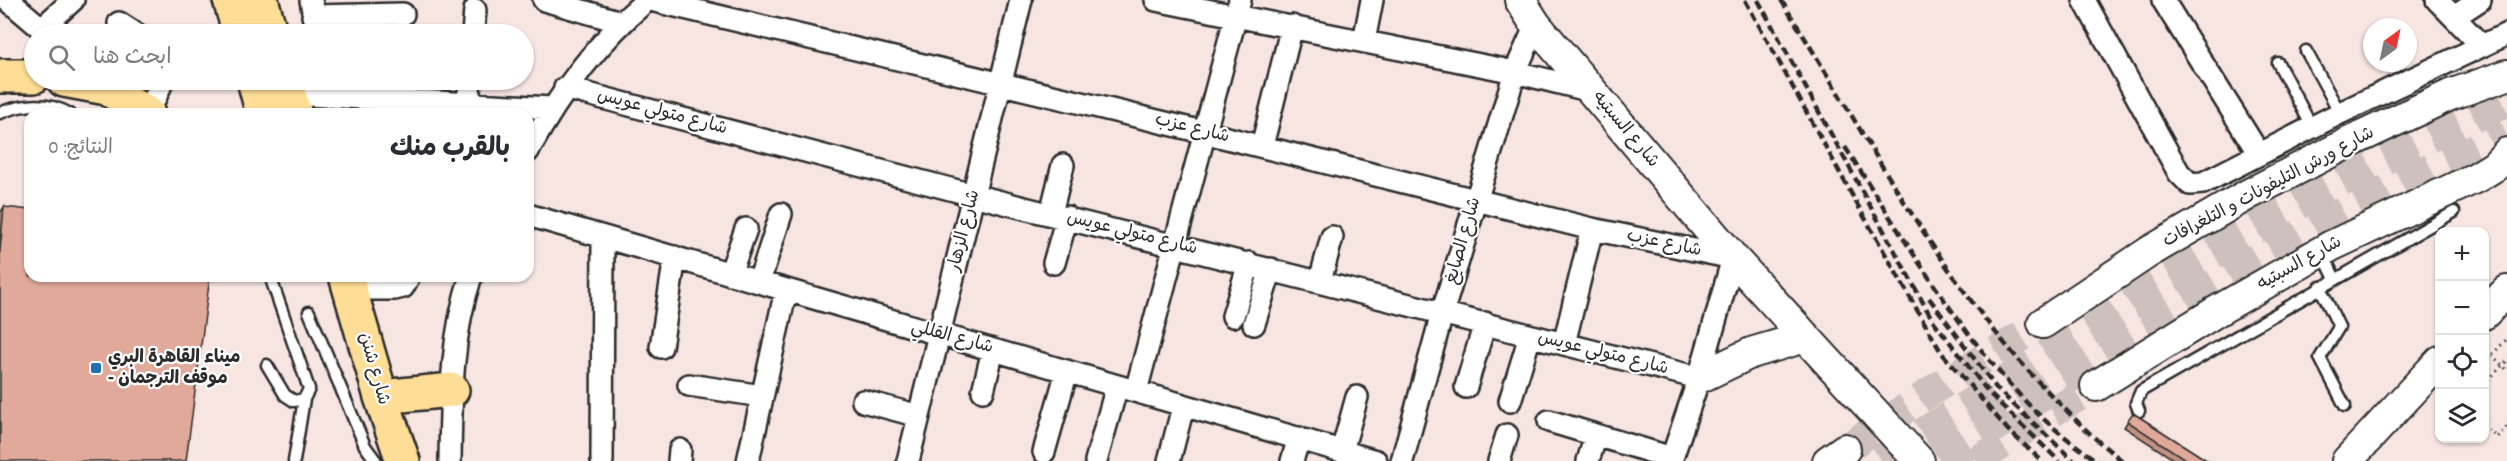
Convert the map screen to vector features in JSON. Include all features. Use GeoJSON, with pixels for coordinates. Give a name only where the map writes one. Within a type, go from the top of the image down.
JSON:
{"type":"FeatureCollection","features":[{"type":"Feature","properties":{"kind":"main road"},"geometry":{"type":"LineString","coordinates":[[230,0],[237,24]]}},
{"type":"Feature","properties":{"kind":"main road"},"geometry":{"type":"LineString","coordinates":[[261,0],[268,24]]}},
{"type":"Feature","properties":{"kind":"main road"},"geometry":{"type":"LineString","coordinates":[[0,75],[24,76]]}},
{"type":"Feature","properties":{"kind":"main road"},"geometry":{"type":"LineString","coordinates":[[111,90],[139,108]]}},
{"type":"Feature","properties":{"kind":"main road"},"geometry":{"type":"LineString","coordinates":[[257,90],[261,108]]}},
{"type":"Feature","properties":{"kind":"main road","name":"شارع شنن"},"geometry":{"type":"LineString","coordinates":[[348,282],[381,397],[403,461]]}},
{"type":"Feature","properties":{"kind":"main road"},"geometry":{"type":"LineString","coordinates":[[381,397],[452,390]]}},
{"type":"Feature","properties":{"kind":"street"},"geometry":{"type":"LineString","coordinates":[[8,0],[37,24]]}},
{"type":"Feature","properties":{"kind":"street"},"geometry":{"type":"LineString","coordinates":[[51,24],[73,0]]}},
{"type":"Feature","properties":{"kind":"street"},"geometry":{"type":"LineString","coordinates":[[544,0],[621,22]]}},
{"type":"Feature","properties":{"kind":"street"},"geometry":{"type":"LineString","coordinates":[[534,140],[566,88],[621,22],[649,0]]}},
{"type":"Feature","properties":{"kind":"street","name":"شارع عزب"},"geometry":{"type":"LineString","coordinates":[[649,0],[1262,146],[1592,229],[1733,258]]}},
{"type":"Feature","properties":{"kind":"street","name":"شارع الزهار"},"geometry":{"type":"LineString","coordinates":[[908,461],[1021,0]]}},
{"type":"Feature","properties":{"kind":"street"},"geometry":{"type":"LineString","coordinates":[[1156,0],[1238,8],[1292,27],[1515,72],[1592,91]]}},
{"type":"Feature","properties":{"kind":"street"},"geometry":{"type":"LineString","coordinates":[[1364,41],[1372,0]]}},
{"type":"Feature","properties":{"kind":"street","name":"شارع السبتيه"},"geometry":{"type":"LineString","coordinates":[[1520,0],[1536,25],[1733,258],[1919,461]]}},
{"type":"Feature","properties":{"kind":"street"},"geometry":{"type":"LineString","coordinates":[[2084,0],[2179,173],[2190,184],[2203,183],[2340,113],[2507,34]]}},
{"type":"Feature","properties":{"kind":"street"},"geometry":{"type":"LineString","coordinates":[[2163,0],[2259,154]]}},
{"type":"Feature","properties":{"kind":"street"},"geometry":{"type":"LineString","coordinates":[[2437,0],[2482,46]]}},
{"type":"Feature","properties":{"kind":"street"},"geometry":{"type":"LineString","coordinates":[[2454,18],[2480,0]]}},
{"type":"Feature","properties":{"kind":"street"},"geometry":{"type":"LineString","coordinates":[[314,17],[337,8],[403,16]]}},
{"type":"Feature","properties":{"kind":"street"},"geometry":{"type":"LineString","coordinates":[[1096,461],[1126,388],[1175,244],[1203,132],[1238,8]]}},
{"type":"Feature","properties":{"kind":"street"},"geometry":{"type":"LineString","coordinates":[[474,24],[475,10]]}},
{"type":"Feature","properties":{"kind":"street","name":"شارع الصايغ"},"geometry":{"type":"LineString","coordinates":[[1402,461],[1515,72],[1536,25]]}},
{"type":"Feature","properties":{"kind":"street"},"geometry":{"type":"LineString","coordinates":[[1262,146],[1292,27]]}},
{"type":"Feature","properties":{"kind":"street","name":"شارع ورش التليفونات و التلغرافات"},"geometry":{"type":"LineString","coordinates":[[2043,322],[2149,252],[2247,195],[2348,143],[2481,83],[2507,75]]}},
{"type":"Feature","properties":{"kind":"street","name":"شارع متولي عويس"},"geometry":{"type":"LineString","coordinates":[[566,88],[974,195],[1700,378]]}},
{"type":"Feature","properties":{"kind":"street"},"geometry":{"type":"LineString","coordinates":[[151,108],[159,90]]}},
{"type":"Feature","properties":{"kind":"street"},"geometry":{"type":"LineString","coordinates":[[289,96],[316,90]]}},
{"type":"Feature","properties":{"kind":"street"},"geometry":{"type":"LineString","coordinates":[[404,90],[468,103],[552,108]]}},
{"type":"Feature","properties":{"kind":"street"},"geometry":{"type":"LineString","coordinates":[[468,103],[469,90]]}},
{"type":"Feature","properties":{"kind":"street","name":"شارع السبتيه"},"geometry":{"type":"LineString","coordinates":[[2096,386],[2217,311],[2321,251],[2477,177],[2495,166],[2507,153]]}},
{"type":"Feature","properties":{"kind":"street"},"geometry":{"type":"LineString","coordinates":[[1054,264],[1063,165]]}},
{"type":"Feature","properties":{"kind":"street"},"geometry":{"type":"LineString","coordinates":[[759,282],[781,214]]}},
{"type":"Feature","properties":{"kind":"street","name":"شارع القللي"},"geometry":{"type":"LineString","coordinates":[[534,217],[939,336],[1126,388],[1183,407],[1376,461]]}},
{"type":"Feature","properties":{"kind":"street"},"geometry":{"type":"LineString","coordinates":[[730,273],[746,229]]}},
{"type":"Feature","properties":{"kind":"street"},"geometry":{"type":"LineString","coordinates":[[1564,344],[1592,229]]}},
{"type":"Feature","properties":{"kind":"street"},"geometry":{"type":"LineString","coordinates":[[602,461],[603,237]]}},
{"type":"Feature","properties":{"kind":"street"},"geometry":{"type":"LineString","coordinates":[[1320,281],[1332,237]]}},
{"type":"Feature","properties":{"kind":"street"},"geometry":{"type":"LineString","coordinates":[[661,347],[675,257]]}},
{"type":"Feature","properties":{"kind":"street"},"geometry":{"type":"LineString","coordinates":[[1549,421],[1672,459],[1700,378],[1733,258]]}},
{"type":"Feature","properties":{"kind":"street"},"geometry":{"type":"LineString","coordinates":[[1233,316],[1249,263]]}},
{"type":"Feature","properties":{"kind":"street"},"geometry":{"type":"LineString","coordinates":[[1254,324],[1271,269]]}},
{"type":"Feature","properties":{"kind":"street"},"geometry":{"type":"LineString","coordinates":[[348,282],[396,289],[403,287],[406,282]]}},
{"type":"Feature","properties":{"kind":"street"},"geometry":{"type":"LineString","coordinates":[[450,461],[452,390],[460,317],[469,282]]}},
{"type":"Feature","properties":{"kind":"street"},"geometry":{"type":"LineString","coordinates":[[748,461],[786,290]]}},
{"type":"Feature","properties":{"kind":"street"},"geometry":{"type":"LineString","coordinates":[[2489,309],[2507,291]]}},
{"type":"Feature","properties":{"kind":"street"},"geometry":{"type":"LineString","coordinates":[[1466,387],[1485,323]]}},
{"type":"Feature","properties":{"kind":"street"},"geometry":{"type":"LineString","coordinates":[[1510,401],[1530,336]]}},
{"type":"Feature","properties":{"kind":"street"},"geometry":{"type":"LineString","coordinates":[[1700,378],[1750,353],[1805,337]]}},
{"type":"Feature","properties":{"kind":"street"},"geometry":{"type":"LineString","coordinates":[[983,391],[993,350]]}},
{"type":"Feature","properties":{"kind":"street"},"geometry":{"type":"LineString","coordinates":[[2347,461],[2435,365]]}},
{"type":"Feature","properties":{"kind":"street"},"geometry":{"type":"LineString","coordinates":[[1044,452],[1067,371]]}},
{"type":"Feature","properties":{"kind":"street"},"geometry":{"type":"LineString","coordinates":[[689,385],[762,396]]}},
{"type":"Feature","properties":{"kind":"street"},"geometry":{"type":"LineString","coordinates":[[1342,451],[1357,397]]}},
{"type":"Feature","properties":{"kind":"street"},"geometry":{"type":"LineString","coordinates":[[863,401],[920,416]]}},
{"type":"Feature","properties":{"kind":"street"},"geometry":{"type":"LineString","coordinates":[[1169,461],[1183,407]]}},
{"type":"Feature","properties":{"kind":"street"},"geometry":{"type":"LineString","coordinates":[[1499,461],[1507,435]]}},
{"type":"Feature","properties":{"kind":"street"},"geometry":{"type":"LineString","coordinates":[[1588,461],[1596,435]]}},
{"type":"Feature","properties":{"kind":"street"},"geometry":{"type":"LineString","coordinates":[[1292,461],[1299,438]]}},
{"type":"Feature","properties":{"kind":"lane"},"geometry":{"type":"LineString","coordinates":[[2306,51],[2340,113]]}},
{"type":"Feature","properties":{"kind":"lane"},"geometry":{"type":"LineString","coordinates":[[2278,63],[2312,127]]}},
{"type":"Feature","properties":{"kind":"lane"},"geometry":{"type":"LineString","coordinates":[[0,113],[28,106],[47,105],[55,108]]}},
{"type":"Feature","properties":{"kind":"lane"},"geometry":{"type":"LineString","coordinates":[[2139,411],[2136,403],[2140,390],[2454,212]]}},
{"type":"Feature","properties":{"kind":"lane"},"geometry":{"type":"LineString","coordinates":[[2321,251],[2335,279]]}},
{"type":"Feature","properties":{"kind":"lane"},"geometry":{"type":"LineString","coordinates":[[272,282],[309,389],[304,399],[294,461]]}},
{"type":"Feature","properties":{"kind":"lane"},"geometry":{"type":"LineString","coordinates":[[2320,287],[2339,327],[2323,352],[2321,363],[2345,406]]}},
{"type":"Feature","properties":{"kind":"lane"},"geometry":{"type":"LineString","coordinates":[[309,312],[365,446],[376,461]]}},
{"type":"Feature","properties":{"kind":"lane"},"geometry":{"type":"LineString","coordinates":[[267,365],[285,395],[294,401],[304,399]]}},
{"type":"Feature","properties":{"kind":"path"},"geometry":{"type":"LineString","coordinates":[[2489,358],[2507,339]]}},
{"type":"Feature","properties":{"kind":"path"},"geometry":{"type":"LineString","coordinates":[[2492,355],[2507,370]]}},
{"type":"Feature","properties":{"kind":"path"},"geometry":{"type":"LineString","coordinates":[[2489,379],[2507,361]]}},
{"type":"Feature","properties":{"kind":"path"},"geometry":{"type":"LineString","coordinates":[[2489,430],[2497,437],[2507,426]]}},
{"type":"Feature","properties":{"kind":"building","name":"ميناء القاهرة البري - موقف الترجمان"},"geometry":{"type":"Polygon","coordinates":[[[4,207],[24,209],[24,282],[209,282],[186,461],[0,461],[0,251],[4,207]]]}},
{"type":"Feature","properties":{"kind":"building"},"geometry":{"type":"Polygon","coordinates":[[[2133,413],[2208,461],[2188,461],[2127,421],[2133,413]]]}},
{"type":"Feature","properties":{"kind":"tunnel"},"geometry":{"type":"LineString","coordinates":[[1881,461],[2186,268],[2302,201],[2421,140],[2507,101]]}},
{"type":"Feature","properties":{"kind":"tunnel"},"geometry":{"type":"LineString","coordinates":[[1940,461],[2134,335],[2274,250],[2389,190],[2507,136]]}},
{"type":"Feature","properties":{"kind":"tunnel"},"geometry":{"type":"LineString","coordinates":[[1845,449],[1939,386],[2043,323]]}},
{"type":"Feature","properties":{"kind":"tunnel"},"geometry":{"type":"LineString","coordinates":[[1977,461],[2096,386]]}},
{"type":"Feature","properties":{"kind":"railway"},"geometry":{"type":"LineString","coordinates":[[1745,0],[1941,352],[2008,430],[2042,461]]}},
{"type":"Feature","properties":{"kind":"railway"},"geometry":{"type":"LineString","coordinates":[[1758,0],[1932,319],[1989,393],[2059,461]]}},
{"type":"Feature","properties":{"kind":"railway"},"geometry":{"type":"LineString","coordinates":[[1781,0],[1908,208],[1941,259],[1977,308],[2056,400],[2097,440],[2123,461]]}},
{"type":"Feature","properties":{"kind":"railway"},"geometry":{"type":"LineString","coordinates":[[1845,147],[1933,283],[1980,348],[2040,416],[2097,461]]}},
{"type":"Feature","properties":{"kind":"railway"},"geometry":{"type":"LineString","coordinates":[[1929,298],[1997,389],[2074,461]]}},
{"type":"Feature","properties":{"kind":"place","name":"ميناء القاهرة البري - موقف الترجمان"},"geometry":{"type":"Point","coordinates":[96,368]}}]}
